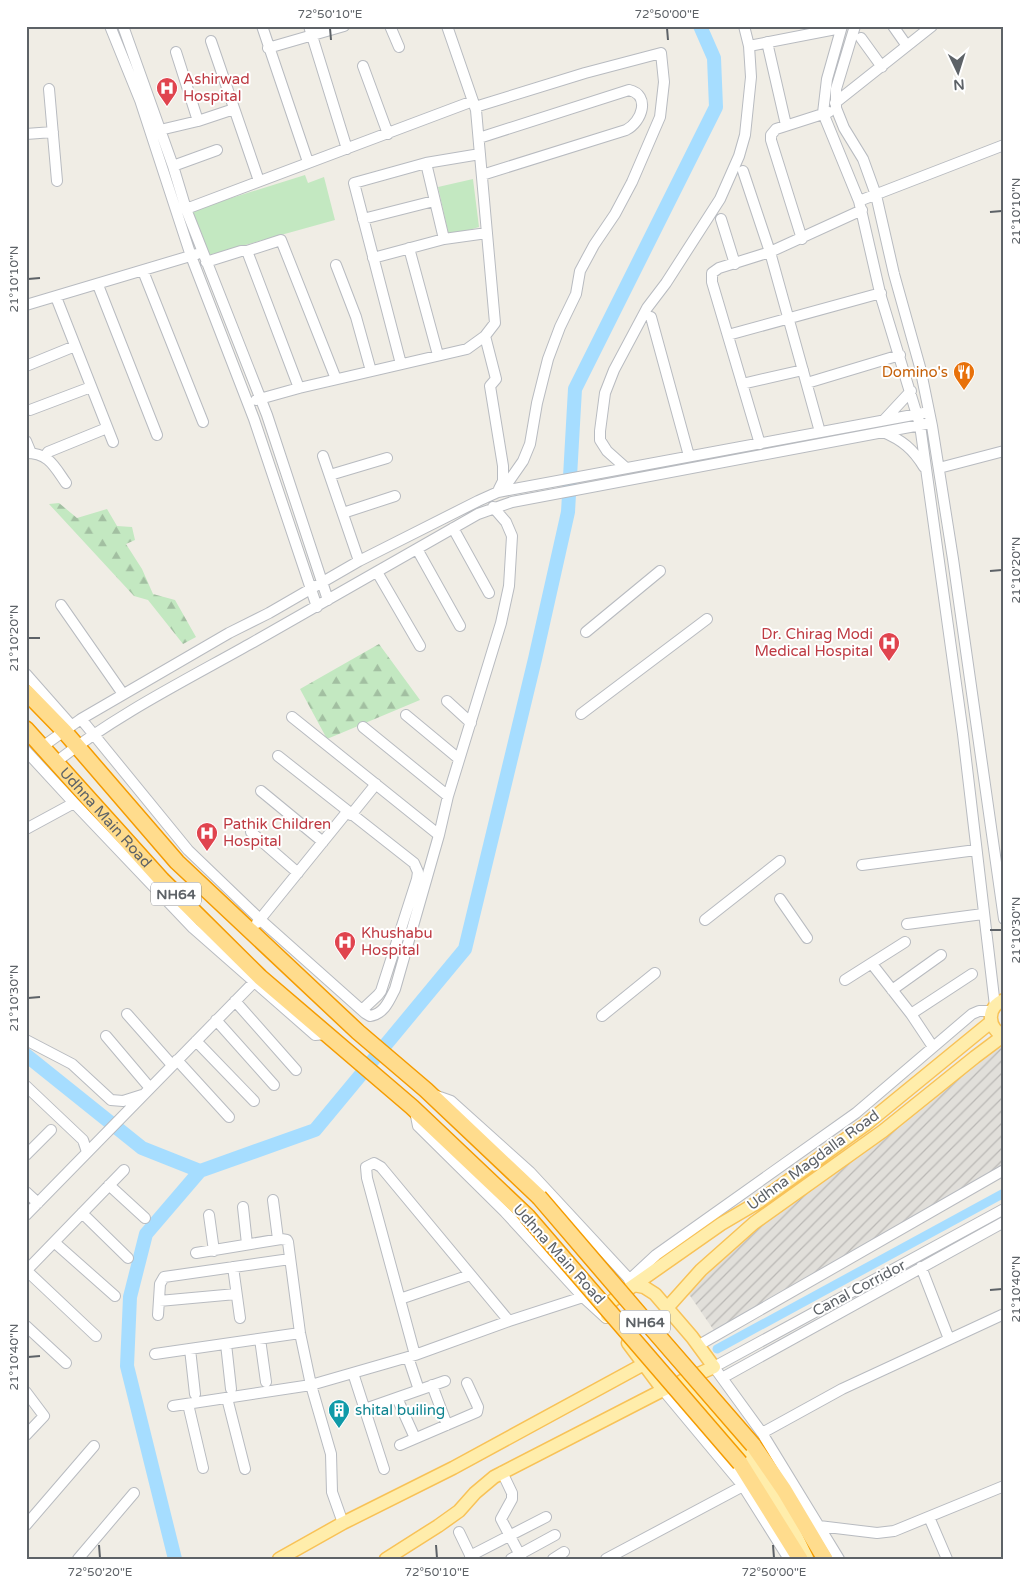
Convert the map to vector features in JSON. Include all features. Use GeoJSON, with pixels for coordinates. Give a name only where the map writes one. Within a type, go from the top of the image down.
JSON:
{"type":"FeatureCollection","features":[{"type":"Feature","properties":{"kind":"highway","name":"NH64"},"geometry":{"type":"LineString","coordinates":[[26,692],[68,728],[76,746],[177,862],[255,925],[358,1032],[427,1091],[539,1197],[640,1316],[757,1439],[784,1490],[825,1559]]}},
{"type":"Feature","properties":{"kind":"highway","name":"Udhna Main Road"},"geometry":{"type":"LineString","coordinates":[[26,729],[162,880],[257,979],[326,1034],[413,1108],[527,1216],[740,1463],[791,1558]]}},
{"type":"Feature","properties":{"kind":"main road"},"geometry":{"type":"LineString","coordinates":[[667,1308],[701,1270],[754,1223],[883,1131],[1004,1036],[998,1033],[995,1010]]}},
{"type":"Feature","properties":{"kind":"main road","name":"Udhna Magdalla Road"},"geometry":{"type":"LineString","coordinates":[[606,1318],[610,1302],[630,1284],[721,1224],[760,1201],[865,1125],[995,1010]]}},
{"type":"Feature","properties":{"kind":"main road"},"geometry":{"type":"LineString","coordinates":[[391,1557],[459,1511],[494,1476],[663,1390],[714,1367],[699,1345],[650,1290],[630,1284]]}},
{"type":"Feature","properties":{"kind":"main road"},"geometry":{"type":"LineString","coordinates":[[606,1318],[663,1390]]}},
{"type":"Feature","properties":{"kind":"main road"},"geometry":{"type":"LineString","coordinates":[[279,1559],[343,1523],[454,1468],[644,1364]]}},
{"type":"Feature","properties":{"kind":"main road"},"geometry":{"type":"LineString","coordinates":[[682,1381],[755,1467],[792,1526],[816,1559]]}},
{"type":"Feature","properties":{"kind":"main road"},"geometry":{"type":"LineString","coordinates":[[792,1526],[807,1559]]}},
{"type":"Feature","properties":{"kind":"main road"},"geometry":{"type":"LineString","coordinates":[[292,1559],[304,1545]]}},
{"type":"Feature","properties":{"kind":"street"},"geometry":{"type":"LineString","coordinates":[[110,26],[140,100],[191,256],[248,404],[317,607]]}},
{"type":"Feature","properties":{"kind":"street"},"geometry":{"type":"LineString","coordinates":[[123,26],[173,166],[186,209],[267,414],[328,600]]}},
{"type":"Feature","properties":{"kind":"street"},"geometry":{"type":"LineString","coordinates":[[262,26],[308,162]]}},
{"type":"Feature","properties":{"kind":"street"},"geometry":{"type":"LineString","coordinates":[[268,48],[310,30],[344,26]]}},
{"type":"Feature","properties":{"kind":"street"},"geometry":{"type":"LineString","coordinates":[[390,26],[398,47]]}},
{"type":"Feature","properties":{"kind":"street"},"geometry":{"type":"LineString","coordinates":[[248,404],[299,388],[467,349],[485,336],[496,323],[479,138],[474,104],[447,26]]}},
{"type":"Feature","properties":{"kind":"street"},"geometry":{"type":"LineString","coordinates":[[626,468],[607,451],[600,440],[605,393],[614,370],[647,308],[666,283],[720,199],[739,156],[745,135],[751,77],[749,46],[744,26]]}},
{"type":"Feature","properties":{"kind":"street"},"geometry":{"type":"LineString","coordinates":[[855,26],[836,89],[836,107],[844,128],[863,159],[876,195],[894,274],[920,367],[932,423],[1004,919]]}},
{"type":"Feature","properties":{"kind":"street"},"geometry":{"type":"LineString","coordinates":[[893,26],[908,46]]}},
{"type":"Feature","properties":{"kind":"street"},"geometry":{"type":"LineString","coordinates":[[802,239],[771,135],[776,129],[836,107],[932,26]]}},
{"type":"Feature","properties":{"kind":"street"},"geometry":{"type":"LineString","coordinates":[[427,1091],[451,1101],[530,1172],[630,1284],[656,1255],[856,1113],[972,1014],[978,1011],[995,1010],[962,725],[918,414],[880,293],[861,205],[823,113],[827,79],[841,27],[749,46]]}},
{"type":"Feature","properties":{"kind":"street"},"geometry":{"type":"LineString","coordinates":[[310,30],[347,148]]}},
{"type":"Feature","properties":{"kind":"street"},"geometry":{"type":"LineString","coordinates":[[861,38],[882,67]]}},
{"type":"Feature","properties":{"kind":"street"},"geometry":{"type":"LineString","coordinates":[[211,41],[259,181]]}},
{"type":"Feature","properties":{"kind":"street"},"geometry":{"type":"LineString","coordinates":[[767,42],[786,126]]}},
{"type":"Feature","properties":{"kind":"street"},"geometry":{"type":"LineString","coordinates":[[176,52],[198,121]]}},
{"type":"Feature","properties":{"kind":"street"},"geometry":{"type":"LineString","coordinates":[[186,209],[308,162],[474,104],[661,53],[664,82],[660,117],[651,142],[628,190],[580,271],[576,294],[560,327],[548,359],[537,402],[530,444],[523,461],[504,491]]}},
{"type":"Feature","properties":{"kind":"street"},"geometry":{"type":"LineString","coordinates":[[364,66],[388,134]]}},
{"type":"Feature","properties":{"kind":"street"},"geometry":{"type":"LineString","coordinates":[[49,89],[57,181]]}},
{"type":"Feature","properties":{"kind":"street"},"geometry":{"type":"LineString","coordinates":[[479,138],[628,90],[637,94],[640,100],[642,110],[640,118],[634,126],[626,130],[482,175]]}},
{"type":"Feature","properties":{"kind":"street"},"geometry":{"type":"LineString","coordinates":[[160,130],[198,121],[234,108]]}},
{"type":"Feature","properties":{"kind":"street"},"geometry":{"type":"LineString","coordinates":[[26,134],[52,132]]}},
{"type":"Feature","properties":{"kind":"street"},"geometry":{"type":"LineString","coordinates":[[760,444],[711,277],[715,270],[770,252],[802,239],[876,195],[1004,145]]}},
{"type":"Feature","properties":{"kind":"street"},"geometry":{"type":"LineString","coordinates":[[173,166],[217,150]]}},
{"type":"Feature","properties":{"kind":"street"},"geometry":{"type":"LineString","coordinates":[[401,364],[354,183],[426,163],[480,154]]}},
{"type":"Feature","properties":{"kind":"street"},"geometry":{"type":"LineString","coordinates":[[426,163],[444,238]]}},
{"type":"Feature","properties":{"kind":"street"},"geometry":{"type":"LineString","coordinates":[[743,171],[770,252],[820,432]]}},
{"type":"Feature","properties":{"kind":"street"},"geometry":{"type":"LineString","coordinates":[[363,219],[434,201]]}},
{"type":"Feature","properties":{"kind":"street"},"geometry":{"type":"LineString","coordinates":[[721,219],[735,264]]}},
{"type":"Feature","properties":{"kind":"street"},"geometry":{"type":"LineString","coordinates":[[374,258],[444,238],[487,233]]}},
{"type":"Feature","properties":{"kind":"street"},"geometry":{"type":"LineString","coordinates":[[26,305],[191,256],[205,257],[247,251],[281,240],[336,379]]}},
{"type":"Feature","properties":{"kind":"street"},"geometry":{"type":"LineString","coordinates":[[409,248],[438,356]]}},
{"type":"Feature","properties":{"kind":"street"},"geometry":{"type":"LineString","coordinates":[[247,251],[299,388]]}},
{"type":"Feature","properties":{"kind":"street"},"geometry":{"type":"LineString","coordinates":[[336,265],[356,317],[371,371]]}},
{"type":"Feature","properties":{"kind":"street"},"geometry":{"type":"LineString","coordinates":[[143,271],[203,422]]}},
{"type":"Feature","properties":{"kind":"street"},"geometry":{"type":"LineString","coordinates":[[98,285],[157,435]]}},
{"type":"Feature","properties":{"kind":"street"},"geometry":{"type":"LineString","coordinates":[[728,335],[880,293]]}},
{"type":"Feature","properties":{"kind":"street"},"geometry":{"type":"LineString","coordinates":[[56,297],[113,442]]}},
{"type":"Feature","properties":{"kind":"street"},"geometry":{"type":"LineString","coordinates":[[651,317],[690,456]]}},
{"type":"Feature","properties":{"kind":"street"},"geometry":{"type":"LineString","coordinates":[[485,336],[496,379],[490,386],[503,466],[504,491]]}},
{"type":"Feature","properties":{"kind":"street"},"geometry":{"type":"LineString","coordinates":[[26,366],[75,346]]}},
{"type":"Feature","properties":{"kind":"street"},"geometry":{"type":"LineString","coordinates":[[807,383],[900,355]]}},
{"type":"Feature","properties":{"kind":"street"},"geometry":{"type":"LineString","coordinates":[[742,384],[803,370]]}},
{"type":"Feature","properties":{"kind":"street"},"geometry":{"type":"LineString","coordinates":[[30,410],[91,387]]}},
{"type":"Feature","properties":{"kind":"street"},"geometry":{"type":"LineString","coordinates":[[884,420],[911,391]]}},
{"type":"Feature","properties":{"kind":"street"},"geometry":{"type":"LineString","coordinates":[[42,747],[81,719],[310,588],[478,501],[504,491],[929,412]]}},
{"type":"Feature","properties":{"kind":"street"},"geometry":{"type":"LineString","coordinates":[[56,762],[93,734],[136,707],[493,507],[602,484],[932,423]]}},
{"type":"Feature","properties":{"kind":"street"},"geometry":{"type":"LineString","coordinates":[[45,456],[48,452],[107,428]]}},
{"type":"Feature","properties":{"kind":"street"},"geometry":{"type":"LineString","coordinates":[[883,432],[897,438],[910,447],[926,470]]}},
{"type":"Feature","properties":{"kind":"street"},"geometry":{"type":"LineString","coordinates":[[26,441],[29,453],[45,456],[66,483]]}},
{"type":"Feature","properties":{"kind":"street"},"geometry":{"type":"LineString","coordinates":[[939,468],[1004,451]]}},
{"type":"Feature","properties":{"kind":"street"},"geometry":{"type":"LineString","coordinates":[[323,456],[359,561]]}},
{"type":"Feature","properties":{"kind":"street"},"geometry":{"type":"LineString","coordinates":[[330,476],[387,458]]}},
{"type":"Feature","properties":{"kind":"street"},"geometry":{"type":"LineString","coordinates":[[343,513],[396,496]]}},
{"type":"Feature","properties":{"kind":"street"},"geometry":{"type":"LineString","coordinates":[[81,719],[188,850],[255,925],[370,1016],[377,1015],[386,1007],[395,989],[439,835],[448,796],[501,623],[509,586],[512,536],[506,522],[493,507]]}},
{"type":"Feature","properties":{"kind":"street"},"geometry":{"type":"LineString","coordinates":[[453,528],[489,593]]}},
{"type":"Feature","properties":{"kind":"street"},"geometry":{"type":"LineString","coordinates":[[417,549],[460,626]]}},
{"type":"Feature","properties":{"kind":"street"},"geometry":{"type":"LineString","coordinates":[[586,632],[660,571]]}},
{"type":"Feature","properties":{"kind":"street"},"geometry":{"type":"LineString","coordinates":[[377,572],[420,646]]}},
{"type":"Feature","properties":{"kind":"street"},"geometry":{"type":"LineString","coordinates":[[61,606],[124,694]]}},
{"type":"Feature","properties":{"kind":"street"},"geometry":{"type":"LineString","coordinates":[[581,714],[707,619]]}},
{"type":"Feature","properties":{"kind":"street"},"geometry":{"type":"LineString","coordinates":[[26,674],[68,728]]}},
{"type":"Feature","properties":{"kind":"street"},"geometry":{"type":"LineString","coordinates":[[447,701],[471,723]]}},
{"type":"Feature","properties":{"kind":"street"},"geometry":{"type":"LineString","coordinates":[[406,715],[459,759]]}},
{"type":"Feature","properties":{"kind":"street"},"geometry":{"type":"LineString","coordinates":[[292,717],[439,835]]}},
{"type":"Feature","properties":{"kind":"street"},"geometry":{"type":"LineString","coordinates":[[363,727],[448,796]]}},
{"type":"Feature","properties":{"kind":"street"},"geometry":{"type":"LineString","coordinates":[[26,751],[193,928],[257,979],[26,1215]]}},
{"type":"Feature","properties":{"kind":"street"},"geometry":{"type":"LineString","coordinates":[[278,756],[414,863],[418,872],[381,991],[362,1010]]}},
{"type":"Feature","properties":{"kind":"street"},"geometry":{"type":"LineString","coordinates":[[255,925],[323,842],[376,784]]}},
{"type":"Feature","properties":{"kind":"street"},"geometry":{"type":"LineString","coordinates":[[261,791],[323,842]]}},
{"type":"Feature","properties":{"kind":"street"},"geometry":{"type":"LineString","coordinates":[[26,829],[74,803]]}},
{"type":"Feature","properties":{"kind":"street"},"geometry":{"type":"LineString","coordinates":[[251,832],[298,873]]}},
{"type":"Feature","properties":{"kind":"street"},"geometry":{"type":"LineString","coordinates":[[862,865],[976,850]]}},
{"type":"Feature","properties":{"kind":"street"},"geometry":{"type":"LineString","coordinates":[[705,920],[780,861]]}},
{"type":"Feature","properties":{"kind":"street"},"geometry":{"type":"LineString","coordinates":[[780,899],[807,938]]}},
{"type":"Feature","properties":{"kind":"street"},"geometry":{"type":"LineString","coordinates":[[907,924],[983,914]]}},
{"type":"Feature","properties":{"kind":"street"},"geometry":{"type":"LineString","coordinates":[[845,980],[906,942]]}},
{"type":"Feature","properties":{"kind":"street"},"geometry":{"type":"LineString","coordinates":[[892,990],[940,954]]}},
{"type":"Feature","properties":{"kind":"street"},"geometry":{"type":"LineString","coordinates":[[872,964],[911,1014],[933,1047]]}},
{"type":"Feature","properties":{"kind":"street"},"geometry":{"type":"LineString","coordinates":[[602,1016],[656,973]]}},
{"type":"Feature","properties":{"kind":"street"},"geometry":{"type":"LineString","coordinates":[[911,1014],[972,974]]}},
{"type":"Feature","properties":{"kind":"street"},"geometry":{"type":"LineString","coordinates":[[234,1001],[296,1070]]}},
{"type":"Feature","properties":{"kind":"street"},"geometry":{"type":"LineString","coordinates":[[127,1014],[228,1117]]}},
{"type":"Feature","properties":{"kind":"street"},"geometry":{"type":"LineString","coordinates":[[216,1020],[274,1085]]}},
{"type":"Feature","properties":{"kind":"street"},"geometry":{"type":"LineString","coordinates":[[106,1036],[146,1091]]}},
{"type":"Feature","properties":{"kind":"street"},"geometry":{"type":"LineString","coordinates":[[26,1040],[72,1064],[111,1100],[122,1101],[146,1091]]}},
{"type":"Feature","properties":{"kind":"street"},"geometry":{"type":"LineString","coordinates":[[196,1041],[254,1101]]}},
{"type":"Feature","properties":{"kind":"street"},"geometry":{"type":"LineString","coordinates":[[26,1086],[83,1140],[89,1149]]}},
{"type":"Feature","properties":{"kind":"street"},"geometry":{"type":"LineString","coordinates":[[413,1108],[418,1126],[505,1212],[583,1297],[606,1318]]}},
{"type":"Feature","properties":{"kind":"street"},"geometry":{"type":"LineString","coordinates":[[26,1155],[51,1130]]}},
{"type":"Feature","properties":{"kind":"street"},"geometry":{"type":"LineString","coordinates":[[419,1390],[400,1299],[366,1167],[374,1163],[381,1168],[509,1321]]}},
{"type":"Feature","properties":{"kind":"street"},"geometry":{"type":"LineString","coordinates":[[96,1336],[26,1270],[124,1170]]}},
{"type":"Feature","properties":{"kind":"street"},"geometry":{"type":"LineString","coordinates":[[699,1345],[1004,1170]]}},
{"type":"Feature","properties":{"kind":"street"},"geometry":{"type":"LineString","coordinates":[[109,1185],[144,1218]]}},
{"type":"Feature","properties":{"kind":"street"},"geometry":{"type":"LineString","coordinates":[[26,1192],[38,1203]]}},
{"type":"Feature","properties":{"kind":"street"},"geometry":{"type":"LineString","coordinates":[[273,1200],[278,1239]]}},
{"type":"Feature","properties":{"kind":"street"},"geometry":{"type":"LineString","coordinates":[[243,1207],[247,1244]]}},
{"type":"Feature","properties":{"kind":"street","name":"Canal Corridor"},"geometry":{"type":"LineString","coordinates":[[714,1367],[1004,1209]]}},
{"type":"Feature","properties":{"kind":"street"},"geometry":{"type":"LineString","coordinates":[[82,1213],[128,1258]]}},
{"type":"Feature","properties":{"kind":"street"},"geometry":{"type":"LineString","coordinates":[[209,1215],[214,1251]]}},
{"type":"Feature","properties":{"kind":"street"},"geometry":{"type":"LineString","coordinates":[[722,1378],[1004,1222]]}},
{"type":"Feature","properties":{"kind":"street"},"geometry":{"type":"LineString","coordinates":[[196,1253],[278,1239],[284,1239],[288,1242],[300,1332],[311,1384],[332,1458],[332,1492],[343,1523]]}},
{"type":"Feature","properties":{"kind":"street"},"geometry":{"type":"LineString","coordinates":[[54,1242],[115,1296]]}},
{"type":"Feature","properties":{"kind":"street"},"geometry":{"type":"LineString","coordinates":[[158,1315],[160,1284],[164,1277],[290,1259]]}},
{"type":"Feature","properties":{"kind":"street"},"geometry":{"type":"LineString","coordinates":[[233,1267],[240,1318]]}},
{"type":"Feature","properties":{"kind":"street"},"geometry":{"type":"LineString","coordinates":[[921,1267],[949,1339]]}},
{"type":"Feature","properties":{"kind":"street"},"geometry":{"type":"LineString","coordinates":[[400,1299],[470,1275]]}},
{"type":"Feature","properties":{"kind":"street"},"geometry":{"type":"LineString","coordinates":[[159,1301],[236,1294]]}},
{"type":"Feature","properties":{"kind":"street"},"geometry":{"type":"LineString","coordinates":[[173,1406],[229,1393],[311,1384],[353,1373],[412,1356],[583,1297]]}},
{"type":"Feature","properties":{"kind":"street"},"geometry":{"type":"LineString","coordinates":[[757,1439],[842,1389],[1004,1314]]}},
{"type":"Feature","properties":{"kind":"street"},"geometry":{"type":"LineString","coordinates":[[26,1326],[66,1363]]}},
{"type":"Feature","properties":{"kind":"street"},"geometry":{"type":"LineString","coordinates":[[155,1354],[300,1332]]}},
{"type":"Feature","properties":{"kind":"street"},"geometry":{"type":"LineString","coordinates":[[260,1339],[266,1382]]}},
{"type":"Feature","properties":{"kind":"street"},"geometry":{"type":"LineString","coordinates":[[226,1344],[229,1393],[245,1469]]}},
{"type":"Feature","properties":{"kind":"street"},"geometry":{"type":"LineString","coordinates":[[190,1349],[195,1394]]}},
{"type":"Feature","properties":{"kind":"street"},"geometry":{"type":"LineString","coordinates":[[714,1367],[757,1439],[819,1526],[839,1559]]}},
{"type":"Feature","properties":{"kind":"street"},"geometry":{"type":"LineString","coordinates":[[353,1373],[384,1468]]}},
{"type":"Feature","properties":{"kind":"street"},"geometry":{"type":"LineString","coordinates":[[365,1410],[445,1381]]}},
{"type":"Feature","properties":{"kind":"street"},"geometry":{"type":"LineString","coordinates":[[400,1445],[478,1410],[467,1383]]}},
{"type":"Feature","properties":{"kind":"street"},"geometry":{"type":"LineString","coordinates":[[432,1385],[447,1425]]}},
{"type":"Feature","properties":{"kind":"street"},"geometry":{"type":"LineString","coordinates":[[663,1390],[743,1486],[791,1558]]}},
{"type":"Feature","properties":{"kind":"street"},"geometry":{"type":"LineString","coordinates":[[26,1392],[44,1416],[26,1435]]}},
{"type":"Feature","properties":{"kind":"street"},"geometry":{"type":"LineString","coordinates":[[397,1398],[415,1438]]}},
{"type":"Feature","properties":{"kind":"street"},"geometry":{"type":"LineString","coordinates":[[188,1404],[203,1468]]}},
{"type":"Feature","properties":{"kind":"street"},"geometry":{"type":"LineString","coordinates":[[26,1525],[94,1446]]}},
{"type":"Feature","properties":{"kind":"street"},"geometry":{"type":"LineString","coordinates":[[502,1472],[512,1493],[512,1499],[501,1519],[518,1557],[555,1535]]}},
{"type":"Feature","properties":{"kind":"street"},"geometry":{"type":"LineString","coordinates":[[606,1559],[743,1486]]}},
{"type":"Feature","properties":{"kind":"street"},"geometry":{"type":"LineString","coordinates":[[819,1526],[885,1533],[1004,1486]]}},
{"type":"Feature","properties":{"kind":"street"},"geometry":{"type":"LineString","coordinates":[[78,1559],[134,1493]]}},
{"type":"Feature","properties":{"kind":"street"},"geometry":{"type":"LineString","coordinates":[[459,1532],[471,1558],[546,1517]]}},
{"type":"Feature","properties":{"kind":"street"},"geometry":{"type":"LineString","coordinates":[[928,1517],[947,1559]]}},
{"type":"Feature","properties":{"kind":"street"},"geometry":{"type":"LineString","coordinates":[[552,1559],[564,1552]]}},
{"type":"Feature","properties":{"kind":"shaded area"},"geometry":{"type":"Polygon","coordinates":[[[1004,1037],[1004,1169],[715,1332],[686,1290],[752,1226],[1004,1037]]]}},
{"type":"Feature","properties":{"kind":"green space"},"geometry":{"type":"Polygon","coordinates":[[[305,175],[308,183],[324,177],[335,220],[209,255],[190,211],[305,175]]]}},
{"type":"Feature","properties":{"kind":"green space"},"geometry":{"type":"Polygon","coordinates":[[[473,179],[479,227],[449,236],[438,187],[473,179]]]}},
{"type":"Feature","properties":{"kind":"green space"},"geometry":{"type":"Polygon","coordinates":[[[59,503],[77,518],[107,509],[117,526],[132,527],[135,540],[126,544],[142,569],[153,594],[175,600],[196,637],[183,644],[148,600],[134,596],[49,504],[59,503]]]}},
{"type":"Feature","properties":{"kind":"green space"},"geometry":{"type":"Polygon","coordinates":[[[379,644],[420,700],[327,739],[300,689],[379,644]]]}},
{"type":"Feature","properties":{"kind":"waterway"},"geometry":{"type":"LineString","coordinates":[[26,1055],[142,1148],[200,1171],[315,1130],[465,949],[535,659],[568,512],[575,389],[716,107],[714,58],[700,26]]}},
{"type":"Feature","properties":{"kind":"waterway"},"geometry":{"type":"LineString","coordinates":[[175,1559],[127,1366],[130,1297],[146,1234],[200,1171]]}},
{"type":"Feature","properties":{"kind":"waterway"},"geometry":{"type":"LineString","coordinates":[[717,1349],[1004,1193]]}},
{"type":"Feature","properties":{"kind":"place","name":"Ashirwad Hospital"},"geometry":{"type":"Point","coordinates":[167,107]}},
{"type":"Feature","properties":{"kind":"place","name":"Domino's"},"geometry":{"type":"Point","coordinates":[964,391]}},
{"type":"Feature","properties":{"kind":"place","name":"Dr. Chirag Modi Medical Hospital"},"geometry":{"type":"Point","coordinates":[889,662]}},
{"type":"Feature","properties":{"kind":"place","name":"Pathik Children Hospital"},"geometry":{"type":"Point","coordinates":[207,852]}},
{"type":"Feature","properties":{"kind":"place","name":"Khushabu Hospital"},"geometry":{"type":"Point","coordinates":[345,961]}},
{"type":"Feature","properties":{"kind":"place","name":"shital builing"},"geometry":{"type":"Point","coordinates":[339,1429]}}]}
